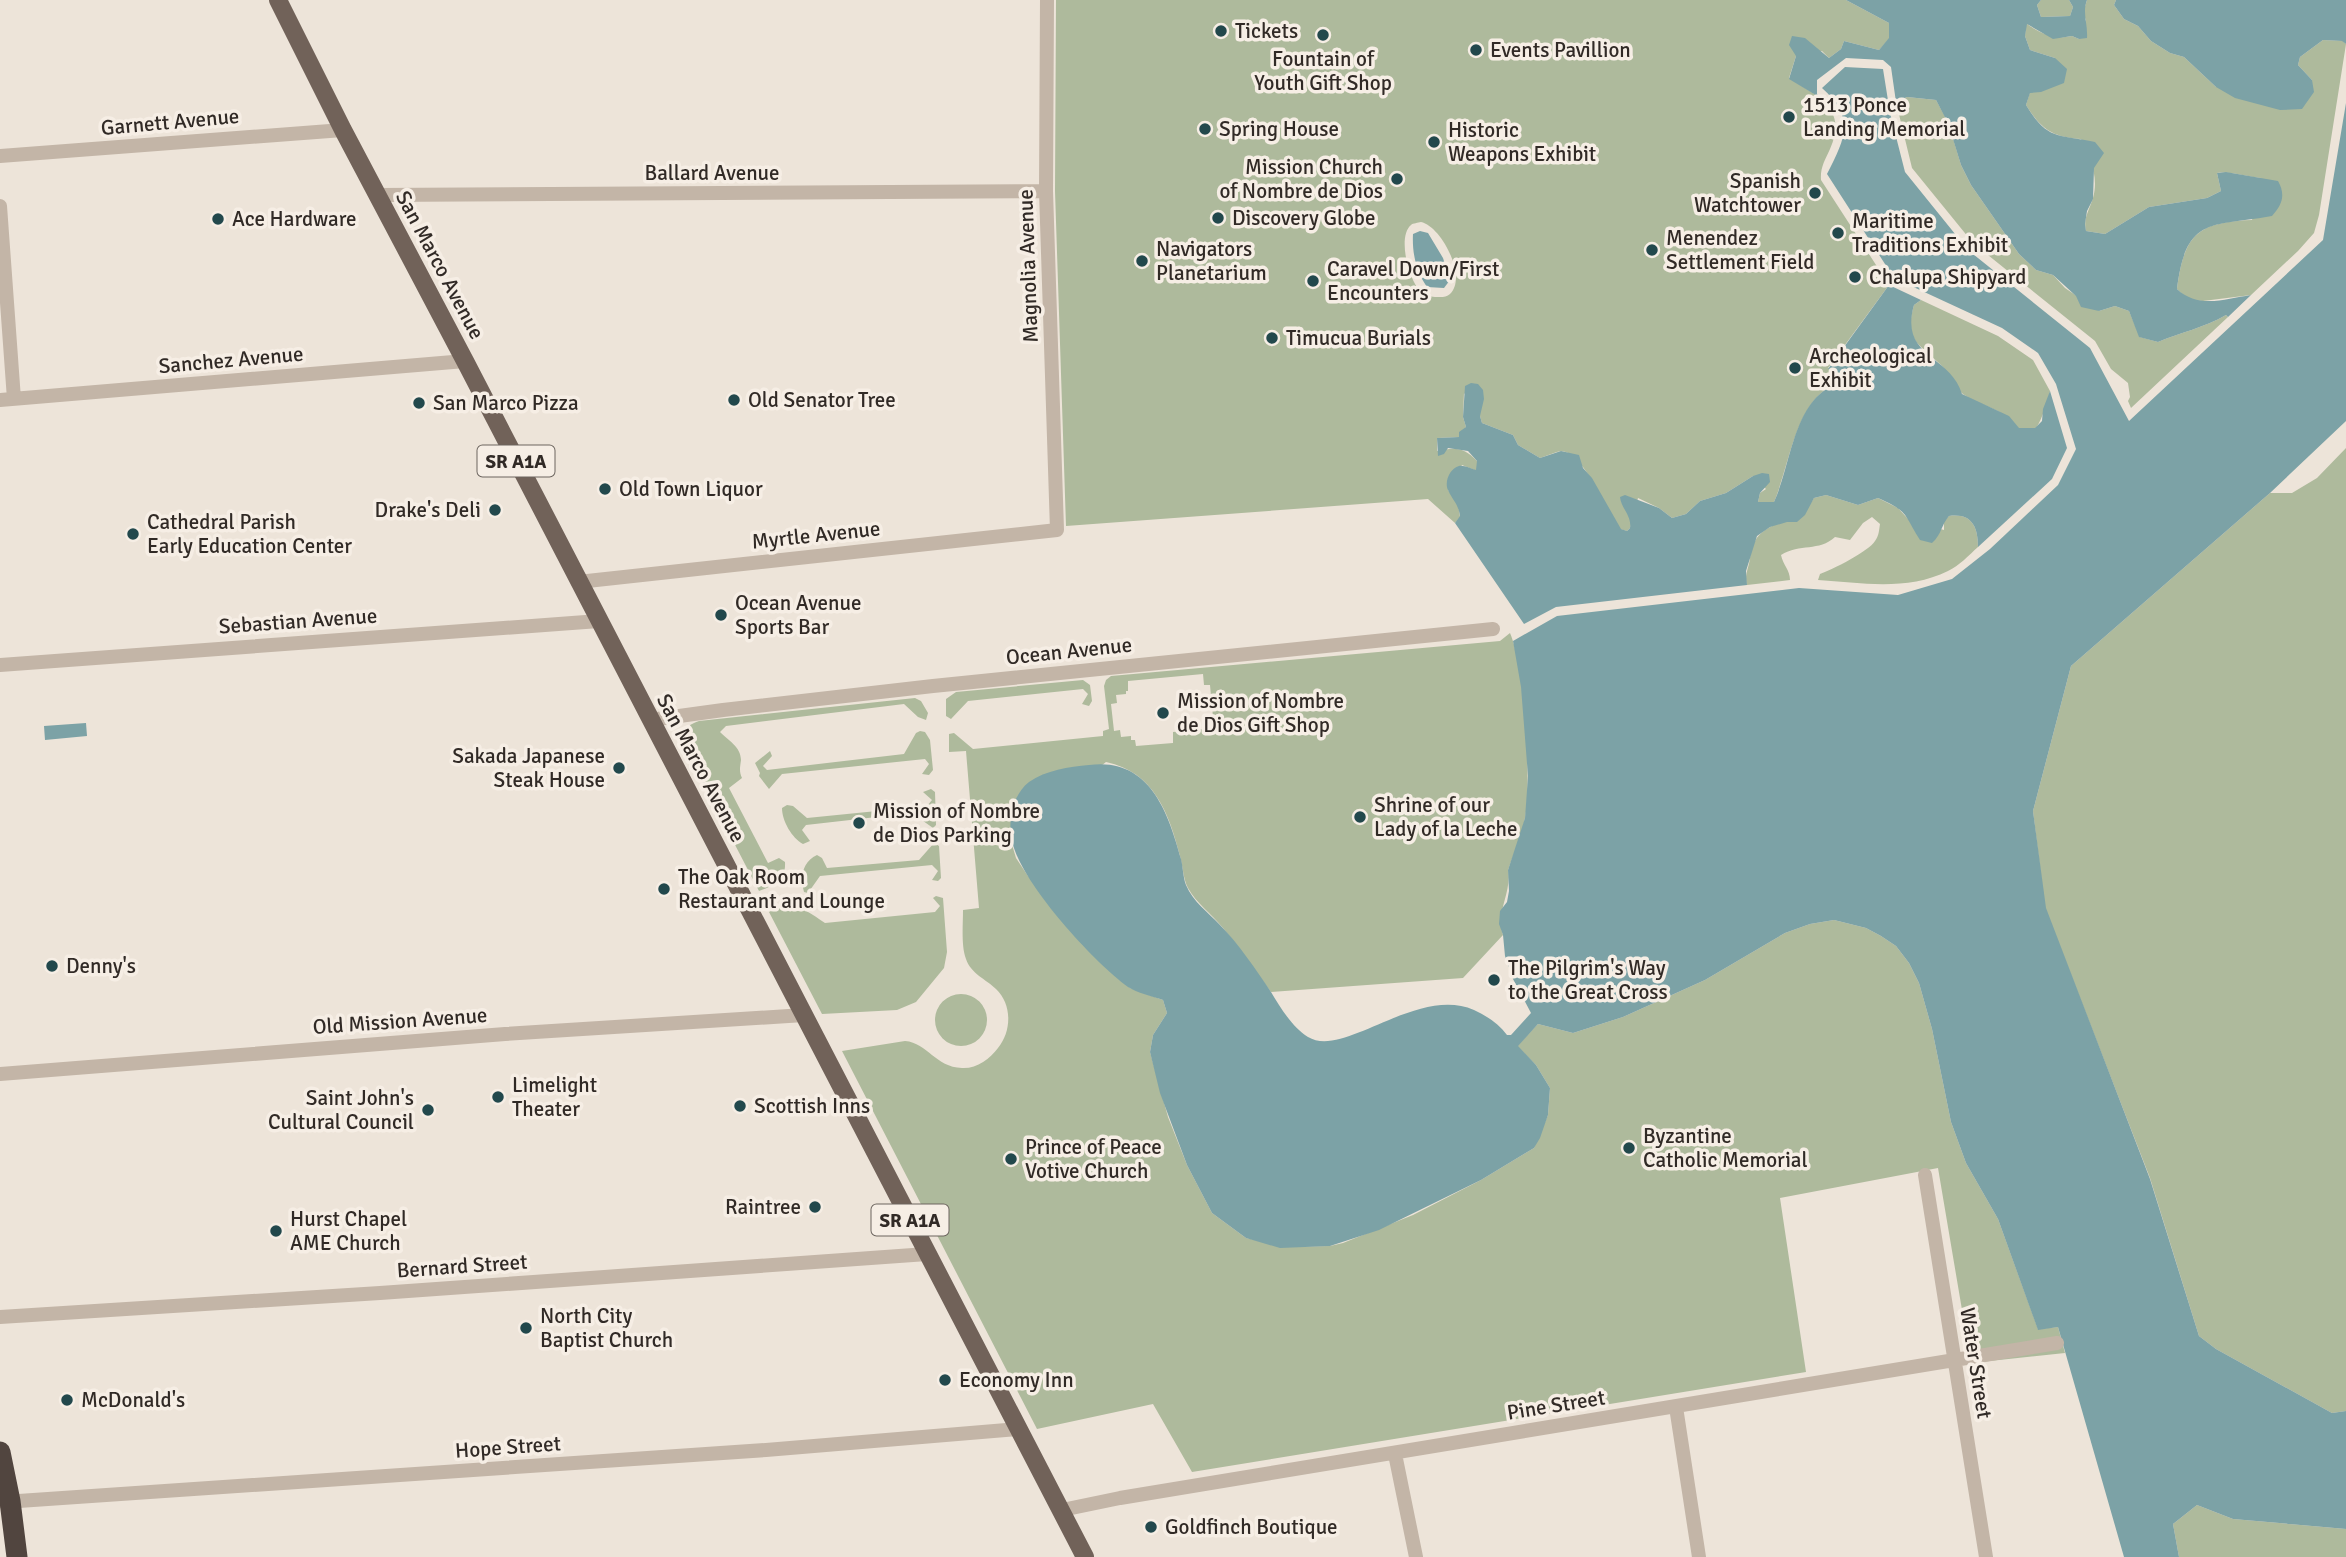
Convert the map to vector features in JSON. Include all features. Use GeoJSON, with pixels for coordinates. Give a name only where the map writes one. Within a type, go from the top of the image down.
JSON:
{"type":"FeatureCollection","features":[{"type":"Feature","properties":{"kind":"highway"},"geometry":{"type":"LineString","coordinates":[[0,1452],[5,1502],[17,1557]]}},
{"type":"Feature","properties":{"kind":"main road","name":"San Marco Avenue"},"geometry":{"type":"LineString","coordinates":[[284,3],[343,130],[1085,1557]]}},
{"type":"Feature","properties":{"kind":"street","name":"Magnolia Avenue"},"geometry":{"type":"LineString","coordinates":[[1047,0],[1046,191],[1057,530]]}},
{"type":"Feature","properties":{"kind":"street","name":"Garnett Avenue"},"geometry":{"type":"LineString","coordinates":[[0,156],[343,130]]}},
{"type":"Feature","properties":{"kind":"street","name":"Ballard Avenue"},"geometry":{"type":"LineString","coordinates":[[377,195],[1046,191]]}},
{"type":"Feature","properties":{"kind":"street"},"geometry":{"type":"LineString","coordinates":[[0,206],[7,399]]}},
{"type":"Feature","properties":{"kind":"street","name":"Sanchez Avenue"},"geometry":{"type":"LineString","coordinates":[[7,399],[465,361]]}},
{"type":"Feature","properties":{"kind":"street","name":"Myrtle Avenue"},"geometry":{"type":"LineString","coordinates":[[578,582],[1057,530]]}},
{"type":"Feature","properties":{"kind":"street","name":"Sebastian Avenue"},"geometry":{"type":"LineString","coordinates":[[0,665],[599,621]]}},
{"type":"Feature","properties":{"kind":"street","name":"Ocean Avenue"},"geometry":{"type":"LineString","coordinates":[[650,720],[933,686],[1493,629]]}},
{"type":"Feature","properties":{"kind":"street","name":"Old Mission Avenue"},"geometry":{"type":"LineString","coordinates":[[0,1073],[505,1034],[804,1015]]}},
{"type":"Feature","properties":{"kind":"street","name":"Water Street"},"geometry":{"type":"LineString","coordinates":[[1925,1175],[1986,1557]]}},
{"type":"Feature","properties":{"kind":"street","name":"Bernard Street"},"geometry":{"type":"LineString","coordinates":[[0,1317],[927,1254]]}},
{"type":"Feature","properties":{"kind":"street","name":"Pine Street"},"geometry":{"type":"LineString","coordinates":[[1062,1510],[1120,1498],[2057,1343]]}},
{"type":"Feature","properties":{"kind":"street"},"geometry":{"type":"LineString","coordinates":[[1676,1407],[1699,1557]]}},
{"type":"Feature","properties":{"kind":"street","name":"Hope Street"},"geometry":{"type":"LineString","coordinates":[[5,1502],[766,1450],[1018,1429]]}},
{"type":"Feature","properties":{"kind":"street"},"geometry":{"type":"LineString","coordinates":[[1395,1454],[1416,1557]]}},
{"type":"Feature","properties":{"kind":"green space"},"geometry":{"type":"Polygon","coordinates":[[[1056,0],[1846,0],[1889,23],[1890,38],[1879,50],[1844,41],[1841,49],[1829,58],[1822,51],[1796,56],[1789,78],[1820,98],[1833,114],[1835,135],[1822,168],[1821,180],[1889,285],[1828,368],[1840,373],[1839,383],[1825,390],[1813,402],[1804,417],[1774,502],[1758,502],[1760,493],[1766,489],[1753,476],[1726,493],[1700,501],[1686,514],[1672,518],[1638,498],[1630,528],[1627,531],[1620,529],[1595,484],[1578,461],[1561,451],[1540,458],[1518,445],[1513,435],[1482,423],[1464,393],[1463,417],[1466,427],[1459,437],[1437,438],[1437,451],[1459,449],[1477,461],[1477,471],[1462,465],[1448,490],[1458,504],[1460,517],[1455,523],[1428,499],[1066,526],[1055,191],[1056,0]],[[1421,222],[1411,225],[1405,239],[1406,258],[1412,278],[1422,293],[1445,297],[1455,286],[1454,265],[1444,242],[1429,226],[1421,222]]]}},
{"type":"Feature","properties":{"kind":"green space"},"geometry":{"type":"Polygon","coordinates":[[[2041,0],[2069,0],[2073,7],[2070,16],[2041,17],[2037,5],[2041,0]]]}},
{"type":"Feature","properties":{"kind":"green space"},"geometry":{"type":"Polygon","coordinates":[[[2087,0],[2116,0],[2114,5],[2124,19],[2138,26],[2151,41],[2170,53],[2184,57],[2216,87],[2312,80],[2298,65],[2300,57],[2323,40],[2343,41],[2346,44],[2314,233],[2251,295],[2203,301],[2189,300],[2177,289],[2184,256],[2196,235],[2218,224],[2252,220],[2261,178],[2217,173],[2221,191],[2207,198],[2149,207],[2105,234],[2086,231],[2086,218],[2095,190],[2093,167],[2081,139],[2062,136],[2048,130],[2026,105],[2030,92],[2055,58],[2030,50],[2025,36],[2026,23],[2048,35],[2079,39],[2086,20],[2083,13],[2087,0]]]}},
{"type":"Feature","properties":{"kind":"green space"},"geometry":{"type":"Polygon","coordinates":[[[1907,97],[1936,100],[1948,122],[1961,165],[1971,185],[2019,254],[2036,270],[2053,275],[2065,288],[2099,311],[2115,306],[2129,311],[2140,337],[2158,342],[2226,315],[2228,317],[2131,408],[2128,401],[2128,383],[2111,369],[2095,341],[1973,243],[1912,168],[1896,102],[1907,97]]]}},
{"type":"Feature","properties":{"kind":"green space"},"geometry":{"type":"Polygon","coordinates":[[[1921,300],[1998,336],[2033,360],[2050,391],[2036,428],[2019,429],[1998,411],[1960,391],[1943,367],[1919,345],[1912,333],[1911,317],[1914,305],[1921,300]]]}},
{"type":"Feature","properties":{"kind":"green space"},"geometry":{"type":"Polygon","coordinates":[[[2346,448],[2346,1411],[2332,1413],[2216,1349],[2199,1336],[2150,1178],[2045,908],[2033,811],[2071,666],[2270,493],[2292,493],[2317,478],[2346,448]]]}},
{"type":"Feature","properties":{"kind":"green space"},"geometry":{"type":"Polygon","coordinates":[[[1826,495],[1858,505],[1878,498],[1898,508],[1909,520],[1944,530],[1944,521],[1949,516],[1963,517],[1975,528],[1978,547],[1952,569],[1917,581],[1868,584],[1818,580],[1820,574],[1858,555],[1875,541],[1880,524],[1872,517],[1863,523],[1850,540],[1835,537],[1829,542],[1795,549],[1781,555],[1790,580],[1747,585],[1746,575],[1753,544],[1759,535],[1797,515],[1814,498],[1826,495]]]}},
{"type":"Feature","properties":{"kind":"green space"},"geometry":{"type":"Polygon","coordinates":[[[1510,633],[1519,670],[1525,724],[1527,801],[1522,831],[1508,870],[1508,887],[1501,919],[1503,935],[1463,978],[1271,992],[1229,936],[1188,888],[1171,825],[1164,810],[1148,785],[1123,767],[1106,762],[1010,838],[1016,858],[1028,876],[1130,988],[1163,1000],[1167,1013],[1153,1035],[1150,1052],[1168,1117],[1187,1165],[1212,1213],[1246,1238],[1289,1247],[1343,1243],[1413,1215],[1481,1180],[1534,1148],[1548,1115],[1550,1088],[1536,1065],[1517,1046],[1538,1024],[1573,1033],[1623,1017],[1705,980],[1785,933],[1810,924],[1834,920],[1866,928],[1881,936],[1896,946],[1909,963],[1919,983],[1932,1029],[1951,1122],[1966,1163],[1998,1219],[2038,1329],[2058,1327],[2065,1353],[1971,1363],[1938,1168],[1780,1198],[1806,1372],[1192,1472],[1153,1404],[1037,1429],[842,1051],[905,1041],[920,1046],[945,1064],[967,1068],[982,1063],[991,1056],[1006,1034],[1008,1018],[1005,1002],[996,989],[971,969],[964,954],[963,910],[979,908],[966,751],[949,752],[949,734],[954,733],[973,749],[1103,736],[1103,731],[1109,729],[1104,686],[1111,676],[1500,641],[1510,633]],[[1203,674],[1128,681],[1126,694],[1116,695],[1117,703],[1111,704],[1114,731],[1120,730],[1121,737],[1131,736],[1136,746],[1173,743],[1173,732],[1214,728],[1210,685],[1204,685],[1203,674]]]}},
{"type":"Feature","properties":{"kind":"green space"},"geometry":{"type":"Polygon","coordinates":[[[1083,680],[1090,685],[1092,701],[1089,706],[1082,704],[1088,694],[1083,689],[968,701],[951,719],[946,716],[946,699],[956,692],[1083,680]]]}},
{"type":"Feature","properties":{"kind":"green space"},"geometry":{"type":"Polygon","coordinates":[[[915,698],[921,701],[928,713],[926,720],[918,717],[904,704],[726,726],[720,732],[734,744],[741,760],[742,778],[729,788],[768,863],[779,858],[785,862],[781,878],[759,891],[681,741],[684,730],[699,721],[915,698]]]}},
{"type":"Feature","properties":{"kind":"green space"},"geometry":{"type":"Polygon","coordinates":[[[925,732],[930,740],[933,770],[929,775],[922,774],[929,764],[925,759],[782,774],[769,789],[759,776],[755,763],[770,751],[772,756],[763,766],[767,770],[904,754],[916,733],[925,732]]]}},
{"type":"Feature","properties":{"kind":"green space"},"geometry":{"type":"Polygon","coordinates":[[[931,789],[935,792],[936,825],[933,828],[912,813],[806,825],[802,830],[810,841],[803,844],[792,833],[782,813],[782,808],[787,805],[793,806],[807,818],[927,806],[932,800],[923,792],[931,789]]]}},
{"type":"Feature","properties":{"kind":"green space"},"geometry":{"type":"Polygon","coordinates":[[[934,843],[939,846],[941,878],[938,881],[932,880],[938,871],[932,865],[820,876],[808,893],[804,892],[803,870],[817,855],[822,858],[827,868],[919,860],[934,843]]]}},
{"type":"Feature","properties":{"kind":"green space"},"geometry":{"type":"Polygon","coordinates":[[[933,898],[943,898],[947,952],[944,968],[916,1002],[897,1010],[822,1014],[769,912],[777,908],[799,908],[825,923],[935,912],[940,906],[933,898]]]}},
{"type":"Feature","properties":{"kind":"green space"},"geometry":{"type":"Polygon","coordinates":[[[961,994],[980,1001],[987,1020],[980,1039],[961,1046],[942,1039],[935,1020],[942,1001],[961,994]]]}},
{"type":"Feature","properties":{"kind":"green space"},"geometry":{"type":"Polygon","coordinates":[[[2197,1505],[2233,1519],[2346,1529],[2346,1557],[2179,1557],[2173,1524],[2197,1505]]]}},
{"type":"Feature","properties":{"kind":"water"},"geometry":{"type":"Polygon","coordinates":[[[1846,0],[2041,0],[2037,5],[2041,17],[2070,16],[2073,7],[2069,0],[2087,0],[2087,38],[2072,36],[2053,39],[2027,24],[2025,36],[2030,50],[2055,58],[2067,69],[2064,83],[2041,92],[2030,93],[2026,105],[2034,117],[2055,134],[2095,142],[2104,153],[2094,168],[2093,199],[2087,211],[2086,231],[2105,234],[2149,207],[2207,198],[2221,191],[2217,173],[2226,172],[2278,181],[2282,200],[2272,216],[2218,224],[2205,229],[2195,236],[2187,248],[2181,265],[2177,289],[2194,299],[2212,301],[2251,295],[2228,317],[2226,315],[2158,342],[2139,337],[2129,311],[2115,306],[2099,311],[2081,307],[2076,296],[2053,275],[2036,270],[2019,254],[1971,185],[1961,165],[1948,123],[1936,100],[1907,97],[1896,102],[1891,67],[1883,60],[1846,58],[1817,80],[1819,97],[1789,79],[1796,56],[1789,45],[1792,36],[1805,38],[1829,58],[1841,49],[1844,41],[1879,50],[1889,38],[1889,23],[1846,0]]]}},
{"type":"Feature","properties":{"kind":"water"},"geometry":{"type":"Polygon","coordinates":[[[2116,0],[2346,0],[2346,44],[2342,41],[2323,40],[2300,57],[2298,65],[2312,80],[2314,92],[2302,109],[2280,110],[2235,98],[2216,87],[2184,57],[2170,53],[2151,41],[2138,26],[2124,19],[2114,5],[2116,0]]]}},
{"type":"Feature","properties":{"kind":"water"},"geometry":{"type":"Polygon","coordinates":[[[1845,67],[1883,69],[1890,113],[1905,172],[1968,250],[2090,348],[2129,421],[2323,240],[2346,103],[2346,421],[2270,493],[2071,666],[2033,811],[2046,908],[2150,1179],[2199,1336],[2216,1349],[2332,1413],[2346,1411],[2346,1529],[2233,1519],[2197,1505],[2173,1524],[2179,1557],[2124,1557],[2058,1327],[2038,1330],[1998,1219],[1966,1163],[1951,1122],[1932,1029],[1919,983],[1896,946],[1866,928],[1834,920],[1810,924],[1785,933],[1705,980],[1623,1017],[1573,1033],[1538,1024],[1518,1046],[1536,1065],[1550,1088],[1548,1115],[1534,1148],[1481,1180],[1379,1230],[1330,1246],[1280,1248],[1246,1238],[1212,1213],[1187,1165],[1160,1093],[1150,1052],[1153,1035],[1167,1013],[1163,1000],[1128,987],[1079,942],[1045,902],[1020,862],[1013,845],[1010,829],[1014,803],[1029,782],[1050,772],[1089,765],[1110,765],[1127,770],[1153,791],[1162,806],[1176,841],[1186,885],[1193,897],[1234,940],[1287,1016],[1308,1037],[1323,1041],[1341,1039],[1406,1013],[1452,1005],[1479,1012],[1507,1035],[1511,1035],[1531,1013],[1513,979],[1499,924],[1500,911],[1507,902],[1509,891],[1508,870],[1525,818],[1528,776],[1521,687],[1513,641],[1557,616],[1799,588],[1898,595],[1952,579],[1990,549],[2058,485],[2076,449],[2056,384],[2038,353],[2002,328],[1894,278],[1827,174],[1839,150],[1844,129],[1840,109],[1822,88],[1845,67]]]}},
{"type":"Feature","properties":{"kind":"water"},"geometry":{"type":"Polygon","coordinates":[[[1420,231],[1428,233],[1443,258],[1450,280],[1444,288],[1427,287],[1420,275],[1414,255],[1413,234],[1420,231]]]}},
{"type":"Feature","properties":{"kind":"water"},"geometry":{"type":"Polygon","coordinates":[[[1889,285],[1921,300],[1914,305],[1911,322],[1913,336],[1919,346],[1956,381],[1962,394],[2009,416],[2019,428],[2035,428],[2042,421],[2043,409],[2050,391],[2067,448],[2052,479],[1978,547],[1975,528],[1963,517],[1949,516],[1932,543],[1920,540],[1904,514],[1878,498],[1858,505],[1826,495],[1814,498],[1805,515],[1797,522],[1770,527],[1757,536],[1746,571],[1747,585],[1556,607],[1524,624],[1455,523],[1460,516],[1447,487],[1449,476],[1453,469],[1459,466],[1476,470],[1477,461],[1468,451],[1448,448],[1444,454],[1438,456],[1437,438],[1459,437],[1459,432],[1466,427],[1463,417],[1465,386],[1478,384],[1483,390],[1480,416],[1482,423],[1513,435],[1518,445],[1540,458],[1561,451],[1579,455],[1583,468],[1592,478],[1621,529],[1627,531],[1630,528],[1620,497],[1625,495],[1659,508],[1672,518],[1686,514],[1700,501],[1726,493],[1762,473],[1769,474],[1770,482],[1760,493],[1758,502],[1774,502],[1803,417],[1824,391],[1839,383],[1840,373],[1828,369],[1889,285]]]}},
{"type":"Feature","properties":{"kind":"water"},"geometry":{"type":"Polygon","coordinates":[[[86,723],[87,736],[45,740],[44,726],[86,723]]]}},
{"type":"Feature","properties":{"kind":"place","name":"Tickets"},"geometry":{"type":"Point","coordinates":[1221,31]}},
{"type":"Feature","properties":{"kind":"place","name":"Fountain of Youth Gift Shop"},"geometry":{"type":"Point","coordinates":[1323,35]}},
{"type":"Feature","properties":{"kind":"place","name":"Events Pavillion"},"geometry":{"type":"Point","coordinates":[1476,50]}},
{"type":"Feature","properties":{"kind":"place","name":"1513 Ponce Landing Memorial"},"geometry":{"type":"Point","coordinates":[1789,117]}},
{"type":"Feature","properties":{"kind":"place","name":"Spring House"},"geometry":{"type":"Point","coordinates":[1205,129]}},
{"type":"Feature","properties":{"kind":"place","name":"Historic Weapons Exhibit"},"geometry":{"type":"Point","coordinates":[1434,142]}},
{"type":"Feature","properties":{"kind":"place","name":"Mission Church of Nombre de Dios"},"geometry":{"type":"Point","coordinates":[1397,179]}},
{"type":"Feature","properties":{"kind":"place","name":"Spanish Watchtower"},"geometry":{"type":"Point","coordinates":[1815,193]}},
{"type":"Feature","properties":{"kind":"place","name":"Discovery Globe"},"geometry":{"type":"Point","coordinates":[1218,218]}},
{"type":"Feature","properties":{"kind":"place","name":"Ace Hardware"},"geometry":{"type":"Point","coordinates":[218,219]}},
{"type":"Feature","properties":{"kind":"place","name":"Maritime Traditions Exhibit"},"geometry":{"type":"Point","coordinates":[1838,233]}},
{"type":"Feature","properties":{"kind":"place","name":"Menendez Settlement Field"},"geometry":{"type":"Point","coordinates":[1652,250]}},
{"type":"Feature","properties":{"kind":"place","name":"Navigators Planetarium"},"geometry":{"type":"Point","coordinates":[1142,261]}},
{"type":"Feature","properties":{"kind":"place","name":"Chalupa Shipyard"},"geometry":{"type":"Point","coordinates":[1855,277]}},
{"type":"Feature","properties":{"kind":"place","name":"Caravel Down/First Encounters"},"geometry":{"type":"Point","coordinates":[1313,281]}},
{"type":"Feature","properties":{"kind":"place","name":"Timucua Burials"},"geometry":{"type":"Point","coordinates":[1272,338]}},
{"type":"Feature","properties":{"kind":"place","name":"Archeological Exhibit"},"geometry":{"type":"Point","coordinates":[1795,368]}},
{"type":"Feature","properties":{"kind":"place","name":"Old Senator Tree"},"geometry":{"type":"Point","coordinates":[734,400]}},
{"type":"Feature","properties":{"kind":"place","name":"San Marco Pizza"},"geometry":{"type":"Point","coordinates":[419,403]}},
{"type":"Feature","properties":{"kind":"place","name":"Old Town Liquor"},"geometry":{"type":"Point","coordinates":[605,489]}},
{"type":"Feature","properties":{"kind":"place","name":"Drake's Deli"},"geometry":{"type":"Point","coordinates":[495,510]}},
{"type":"Feature","properties":{"kind":"place","name":"Cathedral Parish Early Education Center"},"geometry":{"type":"Point","coordinates":[133,534]}},
{"type":"Feature","properties":{"kind":"place","name":"Ocean Avenue Sports Bar"},"geometry":{"type":"Point","coordinates":[721,615]}},
{"type":"Feature","properties":{"kind":"place","name":"Mission of Nombre de Dios Gift Shop"},"geometry":{"type":"Point","coordinates":[1163,713]}},
{"type":"Feature","properties":{"kind":"place","name":"Sakada Japanese Steak House"},"geometry":{"type":"Point","coordinates":[619,768]}},
{"type":"Feature","properties":{"kind":"place","name":"Shrine of our Lady of la Leche"},"geometry":{"type":"Point","coordinates":[1360,817]}},
{"type":"Feature","properties":{"kind":"place","name":"Mission of Nombre de Dios Parking"},"geometry":{"type":"Point","coordinates":[859,823]}},
{"type":"Feature","properties":{"kind":"place","name":"The Oak Room Restaurant and Lounge"},"geometry":{"type":"Point","coordinates":[664,889]}},
{"type":"Feature","properties":{"kind":"place","name":"Denny's"},"geometry":{"type":"Point","coordinates":[52,966]}},
{"type":"Feature","properties":{"kind":"place","name":"The Pilgrim's Way to the Great Cross"},"geometry":{"type":"Point","coordinates":[1494,980]}},
{"type":"Feature","properties":{"kind":"place","name":"Limelight Theater"},"geometry":{"type":"Point","coordinates":[498,1097]}},
{"type":"Feature","properties":{"kind":"place","name":"Scottish Inns"},"geometry":{"type":"Point","coordinates":[740,1106]}},
{"type":"Feature","properties":{"kind":"place","name":"Saint John's Cultural Council"},"geometry":{"type":"Point","coordinates":[428,1110]}},
{"type":"Feature","properties":{"kind":"place","name":"Byzantine Catholic Memorial"},"geometry":{"type":"Point","coordinates":[1629,1148]}},
{"type":"Feature","properties":{"kind":"place","name":"Prince of Peace Votive Church"},"geometry":{"type":"Point","coordinates":[1011,1159]}},
{"type":"Feature","properties":{"kind":"place","name":"Raintree"},"geometry":{"type":"Point","coordinates":[815,1207]}},
{"type":"Feature","properties":{"kind":"place","name":"Hurst Chapel AME Church"},"geometry":{"type":"Point","coordinates":[276,1231]}},
{"type":"Feature","properties":{"kind":"place","name":"North City Baptist Church"},"geometry":{"type":"Point","coordinates":[526,1328]}},
{"type":"Feature","properties":{"kind":"place","name":"Economy Inn"},"geometry":{"type":"Point","coordinates":[945,1380]}},
{"type":"Feature","properties":{"kind":"place","name":"McDonald's"},"geometry":{"type":"Point","coordinates":[67,1400]}},
{"type":"Feature","properties":{"kind":"place","name":"Goldfinch Boutique"},"geometry":{"type":"Point","coordinates":[1151,1527]}}]}
